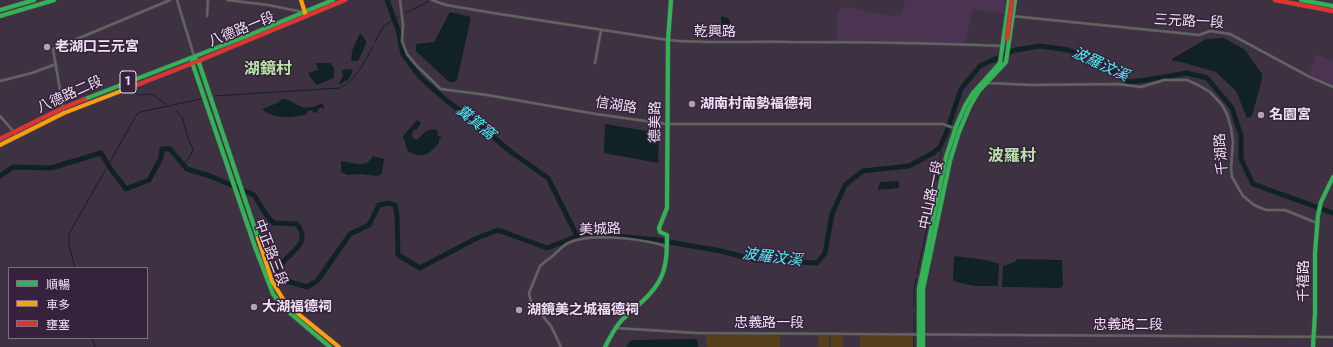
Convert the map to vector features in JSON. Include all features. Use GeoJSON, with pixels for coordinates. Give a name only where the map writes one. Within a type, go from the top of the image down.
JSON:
{"type":"FeatureCollection","features":[{"type":"Feature","properties":{"kind":"main road"},"geometry":{"type":"LineString","coordinates":[[0,10],[34,0]]}},
{"type":"Feature","properties":{"kind":"main road"},"geometry":{"type":"LineString","coordinates":[[0,16],[54,0]]}},
{"type":"Feature","properties":{"kind":"main road"},"geometry":{"type":"LineString","coordinates":[[300,0],[305,14]]}},
{"type":"Feature","properties":{"kind":"main road","name":"八德路一段"},"geometry":{"type":"LineString","coordinates":[[192,62],[305,14],[332,0]]}},
{"type":"Feature","properties":{"kind":"main road","name":"八德路一段"},"geometry":{"type":"LineString","coordinates":[[194,57],[345,0]]}},
{"type":"Feature","properties":{"kind":"main road","name":"德美路"},"geometry":{"type":"LineString","coordinates":[[666,246],[667,235],[660,232],[659,228],[666,208],[668,40],[671,0]]}},
{"type":"Feature","properties":{"kind":"main road"},"geometry":{"type":"LineString","coordinates":[[1002,46],[1009,0]]}},
{"type":"Feature","properties":{"kind":"main road"},"geometry":{"type":"LineString","coordinates":[[1008,46],[1013,0]]}},
{"type":"Feature","properties":{"kind":"main road"},"geometry":{"type":"LineString","coordinates":[[1008,46],[1007,38],[1013,0]]}},
{"type":"Feature","properties":{"kind":"main road"},"geometry":{"type":"LineString","coordinates":[[1275,0],[1333,11]]}},
{"type":"Feature","properties":{"kind":"main road"},"geometry":{"type":"LineString","coordinates":[[1301,0],[1333,6]]}},
{"type":"Feature","properties":{"kind":"main road"},"geometry":{"type":"LineString","coordinates":[[1002,46],[1007,38]]}},
{"type":"Feature","properties":{"kind":"main road","name":"中山路一段"},"geometry":{"type":"LineString","coordinates":[[923,347],[919,288],[953,128],[973,93],[1000,63],[1002,46]]}},
{"type":"Feature","properties":{"kind":"main road","name":"中山路一段"},"geometry":{"type":"LineString","coordinates":[[919,347],[923,289],[950,161],[959,132],[970,106],[980,91],[1006,62],[1008,46]]}},
{"type":"Feature","properties":{"kind":"main road"},"geometry":{"type":"LineString","coordinates":[[192,62],[194,57],[198,60]]}},
{"type":"Feature","properties":{"kind":"main road","name":"八德路二段"},"geometry":{"type":"LineString","coordinates":[[64,111],[194,57]]}},
{"type":"Feature","properties":{"kind":"main road","name":"中正路三段"},"geometry":{"type":"LineString","coordinates":[[198,60],[272,281],[286,304],[339,347]]}},
{"type":"Feature","properties":{"kind":"main road","name":"八德路二段"},"geometry":{"type":"LineString","coordinates":[[0,145],[15,134],[44,118],[192,62]]}},
{"type":"Feature","properties":{"kind":"main road","name":"中正路三段"},"geometry":{"type":"LineString","coordinates":[[192,62],[236,193],[273,294],[283,307],[330,347]]}},
{"type":"Feature","properties":{"kind":"main road","name":"八德路二段"},"geometry":{"type":"LineString","coordinates":[[0,139],[15,134]]}},
{"type":"Feature","properties":{"kind":"main road","name":"千禧路"},"geometry":{"type":"LineString","coordinates":[[1313,347],[1315,253],[1318,215],[1321,202],[1333,177]]}},
{"type":"Feature","properties":{"kind":"main road"},"geometry":{"type":"LineString","coordinates":[[605,347],[615,328],[646,298],[658,283],[663,274],[666,246]]}},
{"type":"Feature","properties":{"kind":"street"},"geometry":{"type":"LineString","coordinates":[[64,111],[53,49],[170,0]]}},
{"type":"Feature","properties":{"kind":"street"},"geometry":{"type":"LineString","coordinates":[[177,0],[194,57]]}},
{"type":"Feature","properties":{"kind":"street"},"geometry":{"type":"LineString","coordinates":[[207,16],[208,0]]}},
{"type":"Feature","properties":{"kind":"street"},"geometry":{"type":"LineString","coordinates":[[227,0],[268,5],[305,14]]}},
{"type":"Feature","properties":{"kind":"street","name":"信湖路"},"geometry":{"type":"LineString","coordinates":[[400,0],[403,25],[402,41],[407,54],[416,65],[441,89],[667,124],[943,124],[953,128]]}},
{"type":"Feature","properties":{"kind":"street","name":"乾興路"},"geometry":{"type":"LineString","coordinates":[[432,0],[446,5],[493,13],[695,43],[724,41],[828,42],[1002,46]]}},
{"type":"Feature","properties":{"kind":"street","name":"三元路一段"},"geometry":{"type":"LineString","coordinates":[[1007,15],[1199,35],[1210,31],[1230,34],[1308,76],[1333,87]]}},
{"type":"Feature","properties":{"kind":"street"},"geometry":{"type":"LineString","coordinates":[[596,63],[601,30]]}},
{"type":"Feature","properties":{"kind":"street"},"geometry":{"type":"LineString","coordinates":[[0,81],[25,75],[56,64]]}},
{"type":"Feature","properties":{"kind":"street","name":"千湖路"},"geometry":{"type":"LineString","coordinates":[[988,83],[1032,85],[1118,84],[1141,87],[1164,80],[1187,80],[1210,92],[1222,105],[1227,114],[1231,128],[1232,177],[1244,196],[1254,205],[1266,210],[1285,210],[1317,224]]}},
{"type":"Feature","properties":{"kind":"street"},"geometry":{"type":"LineString","coordinates":[[0,116],[15,134]]}},
{"type":"Feature","properties":{"kind":"street","name":"美城路"},"geometry":{"type":"LineString","coordinates":[[561,347],[551,326],[531,302],[529,293],[540,266],[566,244],[579,239],[595,237],[638,239],[666,246]]}},
{"type":"Feature","properties":{"kind":"street","name":"忠義路一段"},"geometry":{"type":"LineString","coordinates":[[615,328],[697,333],[921,334]]}},
{"type":"Feature","properties":{"kind":"street","name":"忠義路二段"},"geometry":{"type":"LineString","coordinates":[[921,334],[1333,337]]}},
{"type":"Feature","properties":{"kind":"shaded area"},"geometry":{"type":"Polygon","coordinates":[[[905,0],[1005,0],[1004,14],[973,9],[965,43],[837,41],[837,11],[843,7],[889,16],[900,14],[905,0]]]}},
{"type":"Feature","properties":{"kind":"shaded area"},"geometry":{"type":"Polygon","coordinates":[[[450,12],[471,17],[457,80],[454,82],[449,82],[416,51],[416,44],[434,42],[450,12]]]}},
{"type":"Feature","properties":{"kind":"shaded area"},"geometry":{"type":"Polygon","coordinates":[[[721,16],[728,18],[732,25],[730,33],[727,37],[722,37],[721,16]]]}},
{"type":"Feature","properties":{"kind":"shaded area"},"geometry":{"type":"Polygon","coordinates":[[[361,34],[366,41],[366,44],[358,61],[351,61],[352,51],[359,35],[361,34]]]}},
{"type":"Feature","properties":{"kind":"shaded area"},"geometry":{"type":"Polygon","coordinates":[[[1224,38],[1245,50],[1262,74],[1252,116],[1247,118],[1236,91],[1216,72],[1181,62],[1172,61],[1172,59],[1206,39],[1224,38]]]}},
{"type":"Feature","properties":{"kind":"shaded area"},"geometry":{"type":"Polygon","coordinates":[[[1317,54],[1333,61],[1333,84],[1309,74],[1317,54]]]}},
{"type":"Feature","properties":{"kind":"shaded area"},"geometry":{"type":"Polygon","coordinates":[[[316,63],[330,63],[334,68],[334,78],[317,85],[308,73],[318,70],[316,63]]]}},
{"type":"Feature","properties":{"kind":"shaded area"},"geometry":{"type":"Polygon","coordinates":[[[345,69],[353,70],[349,79],[338,85],[343,76],[342,71],[345,69]]]}},
{"type":"Feature","properties":{"kind":"shaded area"},"geometry":{"type":"Polygon","coordinates":[[[283,99],[306,108],[322,103],[324,106],[323,109],[320,107],[317,112],[314,113],[311,110],[308,111],[307,114],[290,117],[272,115],[262,109],[283,99]]]}},
{"type":"Feature","properties":{"kind":"shaded area"},"geometry":{"type":"Polygon","coordinates":[[[417,120],[421,123],[412,133],[412,137],[417,140],[426,132],[434,129],[437,130],[438,136],[442,137],[439,140],[439,143],[426,155],[408,152],[403,136],[417,120]]]}},
{"type":"Feature","properties":{"kind":"shaded area"},"geometry":{"type":"Polygon","coordinates":[[[605,124],[659,133],[658,163],[604,153],[605,124]]]}},
{"type":"Feature","properties":{"kind":"shaded area"},"geometry":{"type":"Polygon","coordinates":[[[373,156],[384,159],[382,173],[378,176],[360,174],[348,175],[341,172],[341,161],[363,164],[367,163],[373,156]]]}},
{"type":"Feature","properties":{"kind":"shaded area"},"geometry":{"type":"Polygon","coordinates":[[[899,181],[899,188],[878,190],[880,182],[899,181]]]}},
{"type":"Feature","properties":{"kind":"shaded area"},"geometry":{"type":"Polygon","coordinates":[[[954,256],[986,260],[999,264],[998,286],[974,286],[953,281],[954,256]]]}},
{"type":"Feature","properties":{"kind":"shaded area"},"geometry":{"type":"Polygon","coordinates":[[[1018,259],[1062,260],[1063,285],[1061,288],[1002,287],[1003,266],[1018,259]]]}},
{"type":"Feature","properties":{"kind":"shaded area"},"geometry":{"type":"Polygon","coordinates":[[[706,334],[780,335],[780,347],[707,347],[706,334]]]}},
{"type":"Feature","properties":{"kind":"shaded area"},"geometry":{"type":"Polygon","coordinates":[[[860,334],[914,336],[913,347],[860,347],[860,334]]]}},
{"type":"Feature","properties":{"kind":"shaded area"},"geometry":{"type":"Polygon","coordinates":[[[819,335],[829,336],[829,347],[818,347],[819,335]]]}},
{"type":"Feature","properties":{"kind":"shaded area"},"geometry":{"type":"Polygon","coordinates":[[[831,335],[843,336],[843,347],[831,347],[831,335]]]}},
{"type":"Feature","properties":{"kind":"shaded area"},"geometry":{"type":"Polygon","coordinates":[[[696,339],[698,347],[626,347],[631,340],[696,339]]]}},
{"type":"Feature","properties":{"kind":"waterway","name":"糞箕窩"},"geometry":{"type":"LineString","coordinates":[[387,0],[398,30],[403,54],[420,77],[447,101],[478,124],[511,152],[548,178],[577,236]]}},
{"type":"Feature","properties":{"kind":"waterway"},"geometry":{"type":"LineString","coordinates":[[406,13],[429,1]]}},
{"type":"Feature","properties":{"kind":"waterway"},"geometry":{"type":"LineString","coordinates":[[375,42],[383,27],[399,16]]}},
{"type":"Feature","properties":{"kind":"waterway"},"geometry":{"type":"LineString","coordinates":[[215,96],[340,88],[356,75],[364,64],[373,46]]}},
{"type":"Feature","properties":{"kind":"waterway","name":"波羅汶溪"},"geometry":{"type":"LineString","coordinates":[[0,176],[13,167],[51,168],[101,153],[112,171],[126,189],[149,180],[161,158],[162,149],[170,149],[187,169],[210,176],[254,195],[267,216],[274,223],[297,224],[301,232],[302,239],[300,244],[296,250],[280,265],[276,272],[287,281],[307,287],[317,281],[350,234],[369,225],[379,205],[389,203],[395,205],[397,215],[398,255],[420,268],[477,238],[498,230],[547,248],[586,233],[658,240],[721,251],[755,260],[817,263],[825,253],[832,214],[845,185],[863,171],[909,166],[933,153],[940,147],[946,134],[961,89],[980,66],[1015,50],[1040,46],[1068,50],[1106,65],[1128,82],[1187,73],[1207,78],[1232,108],[1241,136],[1241,159],[1253,184],[1333,213]]}},
{"type":"Feature","properties":{"kind":"waterway"},"geometry":{"type":"LineString","coordinates":[[136,87],[135,93],[139,95],[152,94],[167,105]]}},
{"type":"Feature","properties":{"kind":"waterway"},"geometry":{"type":"LineString","coordinates":[[75,267],[69,246],[69,234],[137,114],[140,112],[201,99]]}},
{"type":"Feature","properties":{"kind":"waterway"},"geometry":{"type":"LineString","coordinates":[[176,111],[182,117],[193,149],[190,157],[183,164]]}},
{"type":"Feature","properties":{"kind":"waterway"},"geometry":{"type":"LineString","coordinates":[[937,180],[941,152],[940,147]]}},
{"type":"Feature","properties":{"kind":"waterway"},"geometry":{"type":"LineString","coordinates":[[917,274],[929,218]]}},
{"type":"Feature","properties":{"kind":"waterway"},"geometry":{"type":"LineString","coordinates":[[914,308],[914,289],[916,279]]}},
{"type":"Feature","properties":{"kind":"waterway"},"geometry":{"type":"LineString","coordinates":[[914,313],[914,332]]}},
{"type":"Feature","properties":{"kind":"waterway"},"geometry":{"type":"LineString","coordinates":[[914,337],[914,347]]}},
{"type":"Feature","properties":{"kind":"waterway"},"geometry":{"type":"LineString","coordinates":[[92,339],[95,347]]}},
{"type":"Feature","properties":{"kind":"traffic: fast"},"geometry":{"type":"LineString","coordinates":[[0,10],[34,0]]}},
{"type":"Feature","properties":{"kind":"traffic: fast"},"geometry":{"type":"LineString","coordinates":[[0,16],[54,0]]}},
{"type":"Feature","properties":{"kind":"traffic: fast"},"geometry":{"type":"LineString","coordinates":[[85,99],[247,36],[333,0]]}},
{"type":"Feature","properties":{"kind":"traffic: fast"},"geometry":{"type":"LineString","coordinates":[[605,347],[614,330],[621,321],[646,299],[654,289],[661,278],[665,266],[667,254],[667,235],[660,232],[659,228],[667,208],[668,40],[671,0]]}},
{"type":"Feature","properties":{"kind":"traffic: fast"},"geometry":{"type":"LineString","coordinates":[[919,347],[919,289],[946,157],[957,124],[966,104],[973,93],[1000,63],[1009,0]]}},
{"type":"Feature","properties":{"kind":"traffic: fast"},"geometry":{"type":"LineString","coordinates":[[923,347],[923,289],[950,161],[959,132],[970,106],[979,91],[1006,62],[1015,0]]}},
{"type":"Feature","properties":{"kind":"traffic: fast"},"geometry":{"type":"LineString","coordinates":[[1301,0],[1333,6]]}},
{"type":"Feature","properties":{"kind":"traffic: fast"},"geometry":{"type":"LineString","coordinates":[[258,238],[199,63],[194,57],[192,62],[255,247],[273,294],[283,307],[330,347]]}},
{"type":"Feature","properties":{"kind":"traffic: fast"},"geometry":{"type":"LineString","coordinates":[[1313,347],[1315,313],[1315,253],[1318,215],[1321,202],[1333,177]]}},
{"type":"Feature","properties":{"kind":"traffic: slow"},"geometry":{"type":"LineString","coordinates":[[301,0],[306,16]]}},
{"type":"Feature","properties":{"kind":"traffic: slow"},"geometry":{"type":"LineString","coordinates":[[0,145],[64,113],[134,86]]}},
{"type":"Feature","properties":{"kind":"traffic: slow"},"geometry":{"type":"LineString","coordinates":[[258,238],[272,281],[286,304],[339,347]]}},
{"type":"Feature","properties":{"kind":"traffic: jam"},"geometry":{"type":"LineString","coordinates":[[134,86],[345,0]]}},
{"type":"Feature","properties":{"kind":"traffic: jam"},"geometry":{"type":"LineString","coordinates":[[1007,39],[1012,0]]}},
{"type":"Feature","properties":{"kind":"traffic: jam"},"geometry":{"type":"LineString","coordinates":[[1275,0],[1333,11]]}},
{"type":"Feature","properties":{"kind":"traffic: jam"},"geometry":{"type":"LineString","coordinates":[[0,139],[63,108],[85,99]]}},
{"type":"Feature","properties":{"kind":"place","name":"老湖口三元宮"},"geometry":{"type":"Point","coordinates":[47,47]}},
{"type":"Feature","properties":{"kind":"place","name":"湖南村南勢福德祠"},"geometry":{"type":"Point","coordinates":[692,104]}},
{"type":"Feature","properties":{"kind":"place","name":"名園宮"},"geometry":{"type":"Point","coordinates":[1261,115]}},
{"type":"Feature","properties":{"kind":"place","name":"大湖福德祠"},"geometry":{"type":"Point","coordinates":[254,307]}},
{"type":"Feature","properties":{"kind":"place","name":"湖鏡美之城福德祠"},"geometry":{"type":"Point","coordinates":[519,310]}},
{"type":"Feature","properties":{"kind":"district","name":"湖鏡村"},"geometry":{"type":"Point","coordinates":[268,70]}},
{"type":"Feature","properties":{"kind":"district","name":"波羅村"},"geometry":{"type":"Point","coordinates":[1012,157]}}]}
